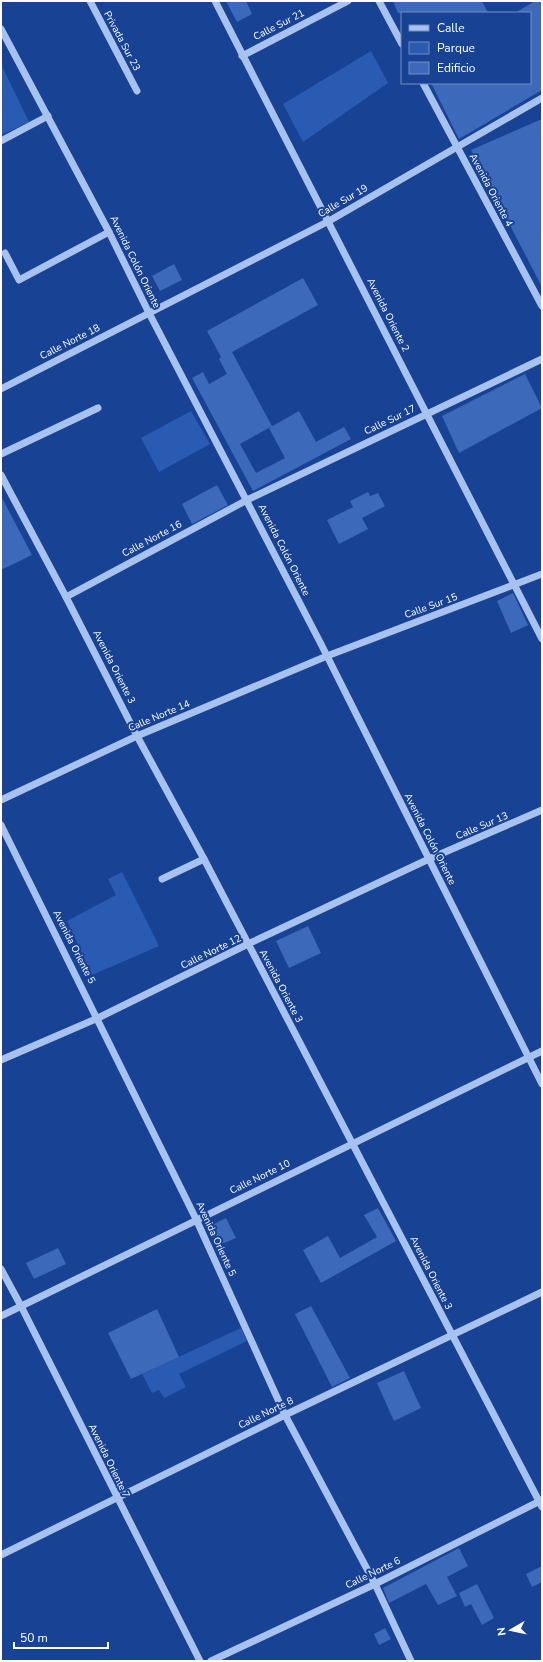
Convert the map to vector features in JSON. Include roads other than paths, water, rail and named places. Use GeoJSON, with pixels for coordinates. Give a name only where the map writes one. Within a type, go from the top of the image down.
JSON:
{"type":"FeatureCollection","features":[{"type":"Feature","properties":{"kind":"street","name":"Privada Sur 23"},"geometry":{"type":"LineString","coordinates":[[90,1],[137,91]]}},
{"type":"Feature","properties":{"kind":"street","name":"Avenida Oriente 2"},"geometry":{"type":"LineString","coordinates":[[215,1],[542,638]]}},
{"type":"Feature","properties":{"kind":"street","name":"Calle Sur 21"},"geometry":{"type":"LineString","coordinates":[[242,56],[348,1]]}},
{"type":"Feature","properties":{"kind":"street"},"geometry":{"type":"LineString","coordinates":[[379,1],[401,42]]}},
{"type":"Feature","properties":{"kind":"street","name":"Avenida Colón Oriente"},"geometry":{"type":"LineString","coordinates":[[1,29],[109,232],[149,313],[327,656],[542,1084]]}},
{"type":"Feature","properties":{"kind":"street","name":"Avenida Oriente 4"},"geometry":{"type":"LineString","coordinates":[[424,84],[542,306]]}},
{"type":"Feature","properties":{"kind":"street","name":"Calle Sur 19"},"geometry":{"type":"LineString","coordinates":[[149,313],[329,221],[542,98]]}},
{"type":"Feature","properties":{"kind":"street"},"geometry":{"type":"LineString","coordinates":[[1,141],[48,116]]}},
{"type":"Feature","properties":{"kind":"street"},"geometry":{"type":"LineString","coordinates":[[5,254],[19,280],[109,232]]}},
{"type":"Feature","properties":{"kind":"street","name":"Calle Norte 18"},"geometry":{"type":"LineString","coordinates":[[1,389],[149,313]]}},
{"type":"Feature","properties":{"kind":"street","name":"Calle Sur 17"},"geometry":{"type":"LineString","coordinates":[[247,500],[542,359]]}},
{"type":"Feature","properties":{"kind":"street"},"geometry":{"type":"LineString","coordinates":[[1,454],[98,408]]}},
{"type":"Feature","properties":{"kind":"street","name":"Avenida Oriente 3"},"geometry":{"type":"LineString","coordinates":[[1,475],[541,1502]]}},
{"type":"Feature","properties":{"kind":"street","name":"Calle Norte 16"},"geometry":{"type":"LineString","coordinates":[[66,597],[247,500]]}},
{"type":"Feature","properties":{"kind":"street","name":"Calle Sur 15"},"geometry":{"type":"LineString","coordinates":[[327,656],[542,574]]}},
{"type":"Feature","properties":{"kind":"street","name":"Calle Norte 14"},"geometry":{"type":"LineString","coordinates":[[1,800],[137,736],[327,656]]}},
{"type":"Feature","properties":{"kind":"street","name":"Calle Sur 13"},"geometry":{"type":"LineString","coordinates":[[429,859],[542,810]]}},
{"type":"Feature","properties":{"kind":"street","name":"Avenida Oriente 5"},"geometry":{"type":"LineString","coordinates":[[1,825],[98,1018],[196,1219],[285,1415],[374,1584],[411,1661]]}},
{"type":"Feature","properties":{"kind":"street"},"geometry":{"type":"LineString","coordinates":[[162,879],[204,859]]}},
{"type":"Feature","properties":{"kind":"street","name":"Calle Norte 12"},"geometry":{"type":"LineString","coordinates":[[2,1058],[98,1018],[248,944],[429,859]]}},
{"type":"Feature","properties":{"kind":"street","name":"Calle Norte 10"},"geometry":{"type":"LineString","coordinates":[[1,1316],[196,1219],[542,1051]]}},
{"type":"Feature","properties":{"kind":"street","name":"Avenida Oriente 7"},"geometry":{"type":"LineString","coordinates":[[1,1269],[200,1661]]}},
{"type":"Feature","properties":{"kind":"street","name":"Calle Norte 8"},"geometry":{"type":"LineString","coordinates":[[1,1555],[116,1497],[542,1292]]}},
{"type":"Feature","properties":{"kind":"street","name":"Calle Norte 6"},"geometry":{"type":"LineString","coordinates":[[210,1661],[374,1584],[541,1502]]}}]}
